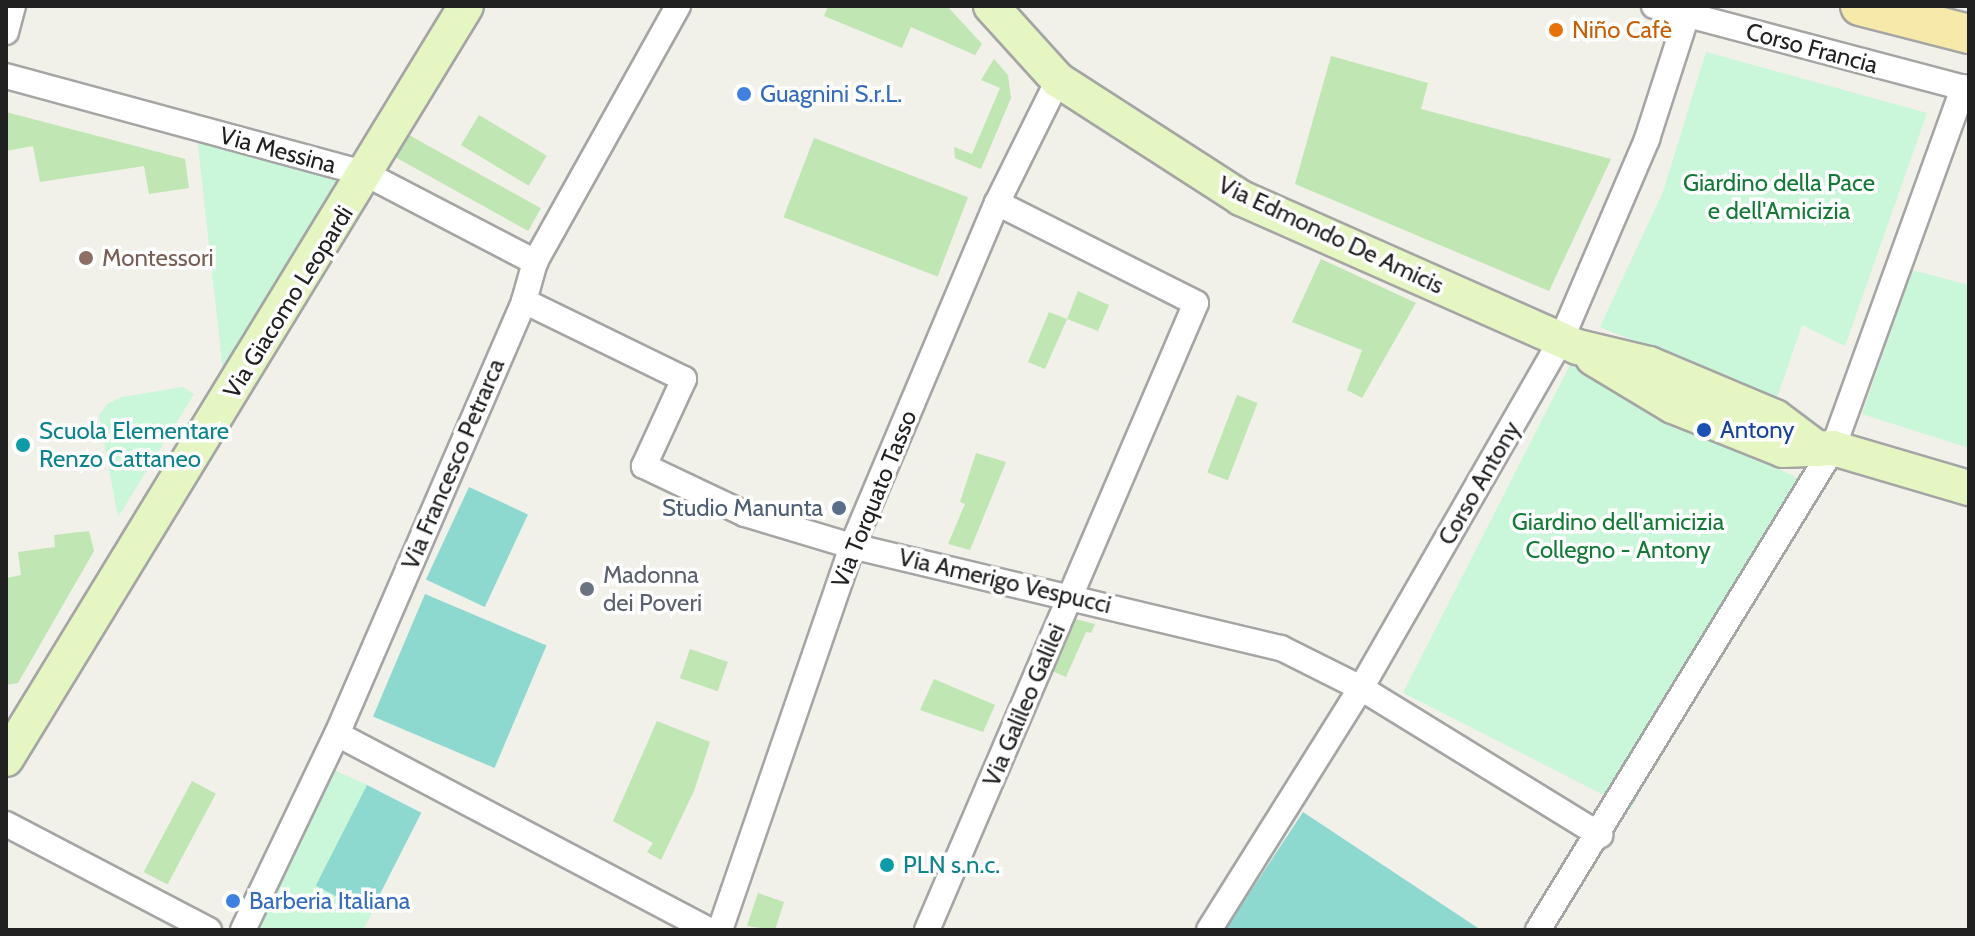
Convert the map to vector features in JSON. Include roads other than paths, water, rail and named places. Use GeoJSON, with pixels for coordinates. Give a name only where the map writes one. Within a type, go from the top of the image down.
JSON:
{"type":"FeatureCollection","features":[{"type":"Feature","properties":{"kind":"main road"},"geometry":{"type":"LineString","coordinates":[[1860,6],[1969,34]]}},
{"type":"Feature","properties":{"kind":"street"},"geometry":{"type":"LineString","coordinates":[[6,32],[13,6]]}},
{"type":"Feature","properties":{"kind":"street","name":"Via Giacomo Leopardi"},"geometry":{"type":"LineString","coordinates":[[6,759],[466,6]]}},
{"type":"Feature","properties":{"kind":"street","name":"Via Francesco Petrarca"},"geometry":{"type":"LineString","coordinates":[[243,930],[337,734],[524,301],[535,262],[678,6]]}},
{"type":"Feature","properties":{"kind":"street","name":"Via Edmondo De Amicis"},"geometry":{"type":"LineString","coordinates":[[991,6],[1058,80],[1241,198],[1569,344],[1649,364],[1775,417],[1826,448],[1969,488]]}},
{"type":"Feature","properties":{"kind":"street","name":"Corso Francia"},"geometry":{"type":"LineString","coordinates":[[1654,6],[1689,10],[1967,88]]}},
{"type":"Feature","properties":{"kind":"street","name":"Corso Antony"},"geometry":{"type":"LineString","coordinates":[[1209,930],[1361,688],[1569,344],[1647,139],[1689,10]]}},
{"type":"Feature","properties":{"kind":"street","name":"Via Messina"},"geometry":{"type":"LineString","coordinates":[[6,76],[366,174],[535,262]]}},
{"type":"Feature","properties":{"kind":"street","name":"Via Torquato Tasso"},"geometry":{"type":"LineString","coordinates":[[720,930],[852,546],[997,203],[1058,80]]}},
{"type":"Feature","properties":{"kind":"street"},"geometry":{"type":"LineString","coordinates":[[1538,930],[1600,835],[1826,448],[1967,88]]}},
{"type":"Feature","properties":{"kind":"street","name":"Via Galileo Galilei"},"geometry":{"type":"LineString","coordinates":[[927,930],[1196,303],[997,203]]}},
{"type":"Feature","properties":{"kind":"street","name":"Via Amerigo Vespucci"},"geometry":{"type":"LineString","coordinates":[[524,301],[684,379],[644,466],[745,514],[852,546],[1281,648],[1361,688],[1600,835]]}},
{"type":"Feature","properties":{"kind":"street"},"geometry":{"type":"LineString","coordinates":[[337,734],[709,930]]}},
{"type":"Feature","properties":{"kind":"street"},"geometry":{"type":"LineString","coordinates":[[6,824],[209,930]]}},
{"type":"Feature","properties":{"kind":"place","name":"Niño Cafè"},"geometry":{"type":"Point","coordinates":[1556,30]}},
{"type":"Feature","properties":{"kind":"place","name":"Guagnini S.r.L."},"geometry":{"type":"Point","coordinates":[744,94]}},
{"type":"Feature","properties":{"kind":"place","name":"Montessori"},"geometry":{"type":"Point","coordinates":[86,258]}},
{"type":"Feature","properties":{"kind":"place","name":"Antony"},"geometry":{"type":"Point","coordinates":[1704,430]}},
{"type":"Feature","properties":{"kind":"place","name":"Scuola Elementare Renzo Cattaneo"},"geometry":{"type":"Point","coordinates":[23,445]}},
{"type":"Feature","properties":{"kind":"place","name":"Studio Manunta"},"geometry":{"type":"Point","coordinates":[839,508]}},
{"type":"Feature","properties":{"kind":"place","name":"Madonna dei Poveri"},"geometry":{"type":"Point","coordinates":[587,589]}},
{"type":"Feature","properties":{"kind":"place","name":"PLN s.n.c."},"geometry":{"type":"Point","coordinates":[887,865]}},
{"type":"Feature","properties":{"kind":"place","name":"Barberia Italiana"},"geometry":{"type":"Point","coordinates":[233,901]}},
{"type":"Feature","properties":{"kind":"park label","name":"Giardino della Pace e dell'Amicizia"},"geometry":{"type":"Point","coordinates":[1779,197]}},
{"type":"Feature","properties":{"kind":"park label","name":"Giardino dell'amicizia Collegno - Antony"},"geometry":{"type":"Point","coordinates":[1618,536]}}]}
